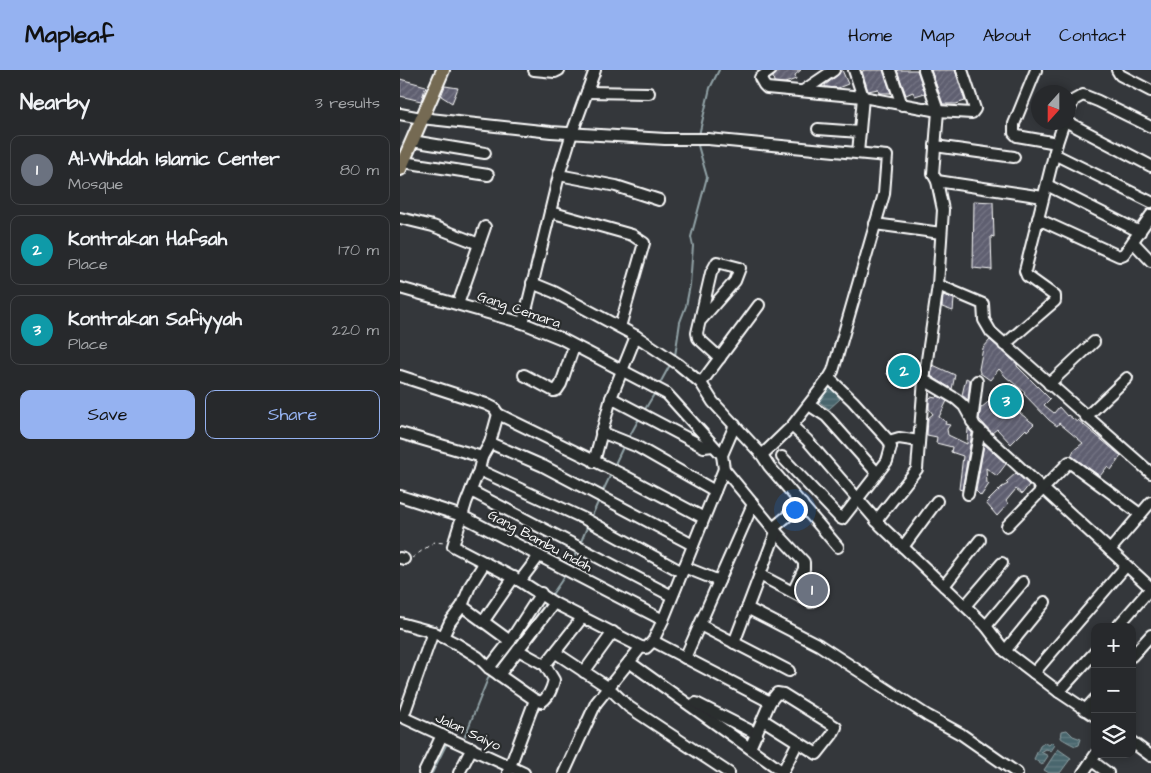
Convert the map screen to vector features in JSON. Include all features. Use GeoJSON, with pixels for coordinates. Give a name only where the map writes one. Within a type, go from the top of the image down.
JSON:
{"type":"FeatureCollection","features":[{"type":"Feature","properties":{"kind":"main road"},"geometry":{"type":"LineString","coordinates":[[401,166],[407,146],[444,70]]}},
{"type":"Feature","properties":{"kind":"street"},"geometry":{"type":"LineString","coordinates":[[534,70],[555,72],[559,70]]}},
{"type":"Feature","properties":{"kind":"street"},"geometry":{"type":"LineString","coordinates":[[523,323],[559,175],[595,70]]}},
{"type":"Feature","properties":{"kind":"street"},"geometry":{"type":"LineString","coordinates":[[772,70],[759,74],[765,87],[863,97],[938,112],[972,113],[975,110],[962,70]]}},
{"type":"Feature","properties":{"kind":"street"},"geometry":{"type":"LineString","coordinates":[[803,91],[834,70]]}},
{"type":"Feature","properties":{"kind":"street"},"geometry":{"type":"LineString","coordinates":[[854,70],[863,97],[858,153]]}},
{"type":"Feature","properties":{"kind":"street"},"geometry":{"type":"LineString","coordinates":[[890,70],[902,105]]}},
{"type":"Feature","properties":{"kind":"street"},"geometry":{"type":"LineString","coordinates":[[876,521],[917,470],[924,380],[938,285],[943,210],[933,174],[938,112],[924,70]]}},
{"type":"Feature","properties":{"kind":"street"},"geometry":{"type":"LineString","coordinates":[[1036,70],[1014,124],[1014,133],[1017,136],[1057,143]]}},
{"type":"Feature","properties":{"kind":"street"},"geometry":{"type":"LineString","coordinates":[[1117,70],[1120,75],[1151,91]]}},
{"type":"Feature","properties":{"kind":"street"},"geometry":{"type":"LineString","coordinates":[[587,92],[649,93]]}},
{"type":"Feature","properties":{"kind":"street"},"geometry":{"type":"LineString","coordinates":[[1076,99],[1082,95],[1098,101],[1151,128]]}},
{"type":"Feature","properties":{"kind":"street"},"geometry":{"type":"LineString","coordinates":[[400,114],[421,118],[572,133],[665,139],[708,139],[887,156],[884,194],[833,371],[792,426],[762,455]]}},
{"type":"Feature","properties":{"kind":"street"},"geometry":{"type":"LineString","coordinates":[[1076,127],[1151,166]]}},
{"type":"Feature","properties":{"kind":"street"},"geometry":{"type":"LineString","coordinates":[[818,129],[860,132]]}},
{"type":"Feature","properties":{"kind":"street"},"geometry":{"type":"LineString","coordinates":[[1004,345],[1055,301],[1055,296],[1025,273],[1054,154],[1063,130]]}},
{"type":"Feature","properties":{"kind":"street"},"geometry":{"type":"LineString","coordinates":[[407,146],[485,153]]}},
{"type":"Feature","properties":{"kind":"street"},"geometry":{"type":"LineString","coordinates":[[936,146],[1014,157]]}},
{"type":"Feature","properties":{"kind":"street"},"geometry":{"type":"LineString","coordinates":[[1054,154],[1151,202]]}},
{"type":"Feature","properties":{"kind":"street"},"geometry":{"type":"LineString","coordinates":[[401,166],[488,175]]}},
{"type":"Feature","properties":{"kind":"street"},"geometry":{"type":"LineString","coordinates":[[559,175],[616,186],[659,200]]}},
{"type":"Feature","properties":{"kind":"street"},"geometry":{"type":"LineString","coordinates":[[936,180],[1043,196]]}},
{"type":"Feature","properties":{"kind":"street"},"geometry":{"type":"LineString","coordinates":[[1047,185],[1140,232]]}},
{"type":"Feature","properties":{"kind":"street"},"geometry":{"type":"LineString","coordinates":[[550,212],[632,235],[644,243],[620,327]]}},
{"type":"Feature","properties":{"kind":"street"},"geometry":{"type":"LineString","coordinates":[[1038,219],[1119,256],[1124,254],[1151,215]]}},
{"type":"Feature","properties":{"kind":"street"},"geometry":{"type":"LineString","coordinates":[[400,218],[433,226],[479,244]]}},
{"type":"Feature","properties":{"kind":"street"},"geometry":{"type":"LineString","coordinates":[[875,224],[941,232]]}},
{"type":"Feature","properties":{"kind":"street"},"geometry":{"type":"LineString","coordinates":[[458,304],[485,227]]}},
{"type":"Feature","properties":{"kind":"street"},"geometry":{"type":"LineString","coordinates":[[1133,242],[1151,260]]}},
{"type":"Feature","properties":{"kind":"street"},"geometry":{"type":"LineString","coordinates":[[701,320],[735,281],[740,268],[717,262],[711,273],[697,338],[720,358]]}},
{"type":"Feature","properties":{"kind":"street"},"geometry":{"type":"LineString","coordinates":[[532,283],[554,292],[636,336],[678,364],[701,383],[713,402],[762,455],[769,466],[838,547]]}},
{"type":"Feature","properties":{"kind":"street"},"geometry":{"type":"LineString","coordinates":[[938,285],[983,304],[986,324],[991,332],[1151,473]]}},
{"type":"Feature","properties":{"kind":"street","name":"Gang Cemara"},"geometry":{"type":"LineString","coordinates":[[400,288],[523,323],[560,338],[667,394],[713,446]]}},
{"type":"Feature","properties":{"kind":"street"},"geometry":{"type":"LineString","coordinates":[[701,383],[759,306]]}},
{"type":"Feature","properties":{"kind":"street"},"geometry":{"type":"LineString","coordinates":[[594,462],[611,398],[636,336]]}},
{"type":"Feature","properties":{"kind":"street"},"geometry":{"type":"LineString","coordinates":[[1049,384],[1094,342]]}},
{"type":"Feature","properties":{"kind":"street"},"geometry":{"type":"LineString","coordinates":[[524,375],[554,391],[557,390],[561,384],[574,346]]}},
{"type":"Feature","properties":{"kind":"street"},"geometry":{"type":"LineString","coordinates":[[400,376],[486,404],[494,408],[498,414],[619,473],[704,518]]}},
{"type":"Feature","properties":{"kind":"street"},"geometry":{"type":"LineString","coordinates":[[782,457],[841,519],[844,518],[887,461],[891,445],[889,441],[853,401],[829,378]]}},
{"type":"Feature","properties":{"kind":"street"},"geometry":{"type":"LineString","coordinates":[[1086,417],[1126,378]]}},
{"type":"Feature","properties":{"kind":"street"},"geometry":{"type":"LineString","coordinates":[[924,380],[956,399],[966,409],[976,426],[1151,588],[1120,623]]}},
{"type":"Feature","properties":{"kind":"street"},"geometry":{"type":"LineString","coordinates":[[968,494],[976,426],[977,381]]}},
{"type":"Feature","properties":{"kind":"street"},"geometry":{"type":"LineString","coordinates":[[611,398],[704,447],[713,446],[722,455]]}},
{"type":"Feature","properties":{"kind":"street"},"geometry":{"type":"LineString","coordinates":[[809,404],[826,416],[877,473]]}},
{"type":"Feature","properties":{"kind":"street"},"geometry":{"type":"LineString","coordinates":[[498,414],[490,443],[482,457],[453,546],[517,579],[582,618],[646,648],[653,641],[663,620],[724,469],[722,455],[735,426]]}},
{"type":"Feature","properties":{"kind":"street"},"geometry":{"type":"LineString","coordinates":[[792,426],[807,440],[876,521],[986,626],[1005,651],[1091,714]]}},
{"type":"Feature","properties":{"kind":"street"},"geometry":{"type":"LineString","coordinates":[[601,432],[636,446],[715,491]]}},
{"type":"Feature","properties":{"kind":"street"},"geometry":{"type":"LineString","coordinates":[[400,433],[482,457]]}},
{"type":"Feature","properties":{"kind":"street"},"geometry":{"type":"LineString","coordinates":[[889,441],[899,438],[919,441]]}},
{"type":"Feature","properties":{"kind":"street"},"geometry":{"type":"LineString","coordinates":[[490,443],[543,466],[693,545]]}},
{"type":"Feature","properties":{"kind":"street"},"geometry":{"type":"LineString","coordinates":[[1007,526],[1070,462],[1147,511],[1110,550]]}},
{"type":"Feature","properties":{"kind":"street"},"geometry":{"type":"LineString","coordinates":[[724,469],[774,530],[805,564],[793,592]]}},
{"type":"Feature","properties":{"kind":"street"},"geometry":{"type":"LineString","coordinates":[[479,470],[683,569],[719,581]]}},
{"type":"Feature","properties":{"kind":"street"},"geometry":{"type":"LineString","coordinates":[[471,491],[574,543],[672,596]]}},
{"type":"Feature","properties":{"kind":"street","name":"Gang Bambu Indah"},"geometry":{"type":"LineString","coordinates":[[400,496],[462,516],[663,620]]}},
{"type":"Feature","properties":{"kind":"street"},"geometry":{"type":"LineString","coordinates":[[903,547],[937,501]]}},
{"type":"Feature","properties":{"kind":"street"},"geometry":{"type":"LineString","coordinates":[[685,658],[753,504]]}},
{"type":"Feature","properties":{"kind":"street"},"geometry":{"type":"LineString","coordinates":[[734,643],[760,575],[774,530],[802,504]]}},
{"type":"Feature","properties":{"kind":"street"},"geometry":{"type":"LineString","coordinates":[[944,586],[980,540]]}},
{"type":"Feature","properties":{"kind":"street"},"geometry":{"type":"LineString","coordinates":[[483,622],[517,579],[539,556]]}},
{"type":"Feature","properties":{"kind":"street"},"geometry":{"type":"LineString","coordinates":[[444,637],[450,622],[462,606],[470,586],[484,562]]}},
{"type":"Feature","properties":{"kind":"street"},"geometry":{"type":"LineString","coordinates":[[965,606],[1002,562]]}},
{"type":"Feature","properties":{"kind":"street"},"geometry":{"type":"LineString","coordinates":[[1034,673],[1126,566]]}},
{"type":"Feature","properties":{"kind":"street"},"geometry":{"type":"LineString","coordinates":[[760,575],[811,602]]}},
{"type":"Feature","properties":{"kind":"street"},"geometry":{"type":"LineString","coordinates":[[986,626],[1023,582]]}},
{"type":"Feature","properties":{"kind":"street"},"geometry":{"type":"LineString","coordinates":[[489,668],[548,598]]}},
{"type":"Feature","properties":{"kind":"street"},"geometry":{"type":"LineString","coordinates":[[499,675],[518,650],[548,598]]}},
{"type":"Feature","properties":{"kind":"street"},"geometry":{"type":"LineString","coordinates":[[1005,651],[1045,602]]}},
{"type":"Feature","properties":{"kind":"street"},"geometry":{"type":"LineString","coordinates":[[462,606],[510,641]]}},
{"type":"Feature","properties":{"kind":"street"},"geometry":{"type":"LineString","coordinates":[[747,608],[819,644],[928,716],[961,734],[1017,773]]}},
{"type":"Feature","properties":{"kind":"street"},"geometry":{"type":"LineString","coordinates":[[545,665],[582,618]]}},
{"type":"Feature","properties":{"kind":"street"},"geometry":{"type":"LineString","coordinates":[[401,625],[433,632],[444,637],[478,657],[489,668],[535,700],[541,702],[551,689],[554,680],[545,665],[518,650]]}},
{"type":"Feature","properties":{"kind":"street"},"geometry":{"type":"LineString","coordinates":[[700,625],[789,671]]}},
{"type":"Feature","properties":{"kind":"street"},"geometry":{"type":"LineString","coordinates":[[402,717],[433,632]]}},
{"type":"Feature","properties":{"kind":"street"},"geometry":{"type":"LineString","coordinates":[[584,672],[613,632]]}},
{"type":"Feature","properties":{"kind":"street"},"geometry":{"type":"LineString","coordinates":[[1136,652],[1151,635]]}},
{"type":"Feature","properties":{"kind":"street"},"geometry":{"type":"LineString","coordinates":[[653,641],[770,702]]}},
{"type":"Feature","properties":{"kind":"street"},"geometry":{"type":"LineString","coordinates":[[564,773],[596,703],[641,647]]}},
{"type":"Feature","properties":{"kind":"street"},"geometry":{"type":"LineString","coordinates":[[556,653],[609,688],[629,706],[728,773]]}},
{"type":"Feature","properties":{"kind":"street"},"geometry":{"type":"LineString","coordinates":[[1060,692],[1091,657]]}},
{"type":"Feature","properties":{"kind":"street"},"geometry":{"type":"LineString","coordinates":[[629,662],[782,772],[798,742]]}},
{"type":"Feature","properties":{"kind":"street"},"geometry":{"type":"LineString","coordinates":[[666,688],[757,734]]}},
{"type":"Feature","properties":{"kind":"street"},"geometry":{"type":"LineString","coordinates":[[750,748],[770,702],[777,693],[781,693],[836,727],[818,754],[763,720]]}},
{"type":"Feature","properties":{"kind":"street"},"geometry":{"type":"LineString","coordinates":[[508,770],[535,700]]}},
{"type":"Feature","properties":{"kind":"street"},"geometry":{"type":"LineString","coordinates":[[1085,710],[1091,703]]}},
{"type":"Feature","properties":{"kind":"street","name":"Jalan Saiyo"},"geometry":{"type":"LineString","coordinates":[[402,717],[472,748],[508,770],[524,773]]}},
{"type":"Feature","properties":{"kind":"street"},"geometry":{"type":"LineString","coordinates":[[424,773],[442,735]]}},
{"type":"Feature","properties":{"kind":"street"},"geometry":{"type":"LineString","coordinates":[[1136,745],[1151,756]]}},
{"type":"Feature","properties":{"kind":"street"},"geometry":{"type":"LineString","coordinates":[[459,773],[472,748]]}},
{"type":"Feature","properties":{"kind":"street"},"geometry":{"type":"LineString","coordinates":[[1083,773],[1094,758],[1108,773]]}},
{"type":"Feature","properties":{"kind":"path"},"geometry":{"type":"LineString","coordinates":[[402,559],[409,559],[434,542],[453,546]]}},
{"type":"Feature","properties":{"kind":"water"},"geometry":{"type":"Polygon","coordinates":[[[830,385],[840,399],[829,409],[818,401],[830,385]]]}},
{"type":"Feature","properties":{"kind":"water"},"geometry":{"type":"Polygon","coordinates":[[[1067,730],[1073,736],[1081,739],[1079,745],[1075,746],[1061,738],[1062,731],[1067,730]]]}},
{"type":"Feature","properties":{"kind":"water"},"geometry":{"type":"Polygon","coordinates":[[[1052,742],[1055,745],[1051,751],[1046,749],[1041,752],[1048,756],[1042,765],[1034,759],[1040,746],[1044,743],[1049,745],[1052,742]]]}},
{"type":"Feature","properties":{"kind":"water"},"geometry":{"type":"Polygon","coordinates":[[[1058,749],[1071,758],[1060,773],[1049,773],[1044,770],[1058,749]]]}},
{"type":"Feature","properties":{"kind":"building"},"geometry":{"type":"Polygon","coordinates":[[[801,70],[795,75],[796,79],[785,83],[774,82],[773,77],[777,72],[801,70]]]}},
{"type":"Feature","properties":{"kind":"building"},"geometry":{"type":"Polygon","coordinates":[[[841,70],[848,84],[838,88],[825,87],[825,85],[838,75],[841,70]]]}},
{"type":"Feature","properties":{"kind":"building"},"geometry":{"type":"Polygon","coordinates":[[[883,70],[891,93],[879,93],[878,89],[868,91],[862,71],[883,70]]]}},
{"type":"Feature","properties":{"kind":"building"},"geometry":{"type":"Polygon","coordinates":[[[897,70],[917,70],[925,93],[915,96],[913,92],[906,95],[897,70]]]}},
{"type":"Feature","properties":{"kind":"building"},"geometry":{"type":"Polygon","coordinates":[[[931,70],[955,70],[965,101],[956,104],[943,104],[931,70]]]}},
{"type":"Feature","properties":{"kind":"building"},"geometry":{"type":"Polygon","coordinates":[[[400,79],[426,86],[421,101],[400,96],[400,79]]]}},
{"type":"Feature","properties":{"kind":"building"},"geometry":{"type":"Polygon","coordinates":[[[445,86],[458,88],[452,103],[441,96],[445,86]]]}},
{"type":"Feature","properties":{"kind":"building"},"geometry":{"type":"Polygon","coordinates":[[[974,201],[993,202],[994,237],[991,236],[992,270],[973,268],[974,201]]]}},
{"type":"Feature","properties":{"kind":"building"},"geometry":{"type":"Polygon","coordinates":[[[943,295],[954,299],[953,311],[942,307],[943,295]]]}},
{"type":"Feature","properties":{"kind":"building"},"geometry":{"type":"Polygon","coordinates":[[[990,340],[1017,364],[1050,399],[1044,405],[1054,413],[1059,407],[1067,416],[1077,422],[1078,420],[1121,456],[1111,470],[1107,467],[1100,476],[1071,456],[1074,450],[1083,443],[1059,423],[1057,426],[1049,420],[1024,394],[1025,392],[999,369],[990,380],[980,373],[983,348],[990,340]]]}},
{"type":"Feature","properties":{"kind":"building"},"geometry":{"type":"Polygon","coordinates":[[[888,361],[919,367],[917,379],[887,374],[888,361]]]}},
{"type":"Feature","properties":{"kind":"building"},"geometry":{"type":"Polygon","coordinates":[[[933,365],[955,375],[952,389],[931,376],[933,365]]]}},
{"type":"Feature","properties":{"kind":"building"},"geometry":{"type":"Polygon","coordinates":[[[966,378],[970,380],[968,400],[962,395],[966,378]]]}},
{"type":"Feature","properties":{"kind":"building"},"geometry":{"type":"Polygon","coordinates":[[[1000,386],[1020,406],[1016,410],[1034,424],[1011,444],[997,429],[992,433],[979,419],[981,408],[993,398],[991,396],[1000,386]]]}},
{"type":"Feature","properties":{"kind":"building"},"geometry":{"type":"Polygon","coordinates":[[[938,396],[947,401],[939,417],[946,422],[945,424],[950,425],[947,429],[948,435],[967,444],[968,428],[972,433],[962,490],[959,489],[963,456],[951,452],[952,447],[936,443],[937,437],[927,435],[928,418],[933,414],[929,409],[929,399],[938,396]]]}},
{"type":"Feature","properties":{"kind":"building"},"geometry":{"type":"Polygon","coordinates":[[[984,444],[1006,464],[997,476],[986,468],[987,483],[989,484],[981,496],[976,491],[984,444]]]}},
{"type":"Feature","properties":{"kind":"building"},"geometry":{"type":"Polygon","coordinates":[[[1016,473],[1029,485],[1022,494],[1016,489],[1006,501],[1008,504],[997,516],[986,503],[1002,487],[1008,484],[1006,482],[1016,473]]]}},
{"type":"Feature","properties":{"kind":"waterway"},"geometry":{"type":"LineString","coordinates":[[699,135],[710,88],[719,70]]}},
{"type":"Feature","properties":{"kind":"waterway"},"geometry":{"type":"LineString","coordinates":[[675,356],[680,322],[686,306],[690,285],[693,246],[691,237],[707,177],[697,142]]}},
{"type":"Feature","properties":{"kind":"waterway"},"geometry":{"type":"LineString","coordinates":[[659,385],[671,363]]}},
{"type":"Feature","properties":{"kind":"waterway"},"geometry":{"type":"LineString","coordinates":[[644,411],[656,391]]}},
{"type":"Feature","properties":{"kind":"waterway"},"geometry":{"type":"LineString","coordinates":[[628,439],[640,417]]}},
{"type":"Feature","properties":{"kind":"waterway"},"geometry":{"type":"LineString","coordinates":[[614,466],[624,445]]}},
{"type":"Feature","properties":{"kind":"waterway"},"geometry":{"type":"LineString","coordinates":[[602,493],[612,472]]}},
{"type":"Feature","properties":{"kind":"waterway"},"geometry":{"type":"LineString","coordinates":[[591,518],[599,500]]}},
{"type":"Feature","properties":{"kind":"waterway"},"geometry":{"type":"LineString","coordinates":[[580,544],[588,525]]}},
{"type":"Feature","properties":{"kind":"waterway"},"geometry":{"type":"LineString","coordinates":[[570,566],[577,550]]}},
{"type":"Feature","properties":{"kind":"waterway"},"geometry":{"type":"LineString","coordinates":[[551,596],[564,577]]}},
{"type":"Feature","properties":{"kind":"waterway"},"geometry":{"type":"LineString","coordinates":[[499,664],[547,602]]}},
{"type":"Feature","properties":{"kind":"waterway"},"geometry":{"type":"LineString","coordinates":[[465,736],[489,676]]}},
{"type":"Feature","properties":{"kind":"waterway"},"geometry":{"type":"LineString","coordinates":[[432,773],[446,745]]}},
{"type":"Feature","properties":{"kind":"place","name":"Kontrakan Hafsah"},"geometry":{"type":"Point","coordinates":[904,371]}},
{"type":"Feature","properties":{"kind":"place","name":"Kontrakan Safiyyah"},"geometry":{"type":"Point","coordinates":[1006,401]}},
{"type":"Feature","properties":{"kind":"place","name":"Al-Wihdah Islamic Center"},"geometry":{"type":"Point","coordinates":[812,590]}}]}
